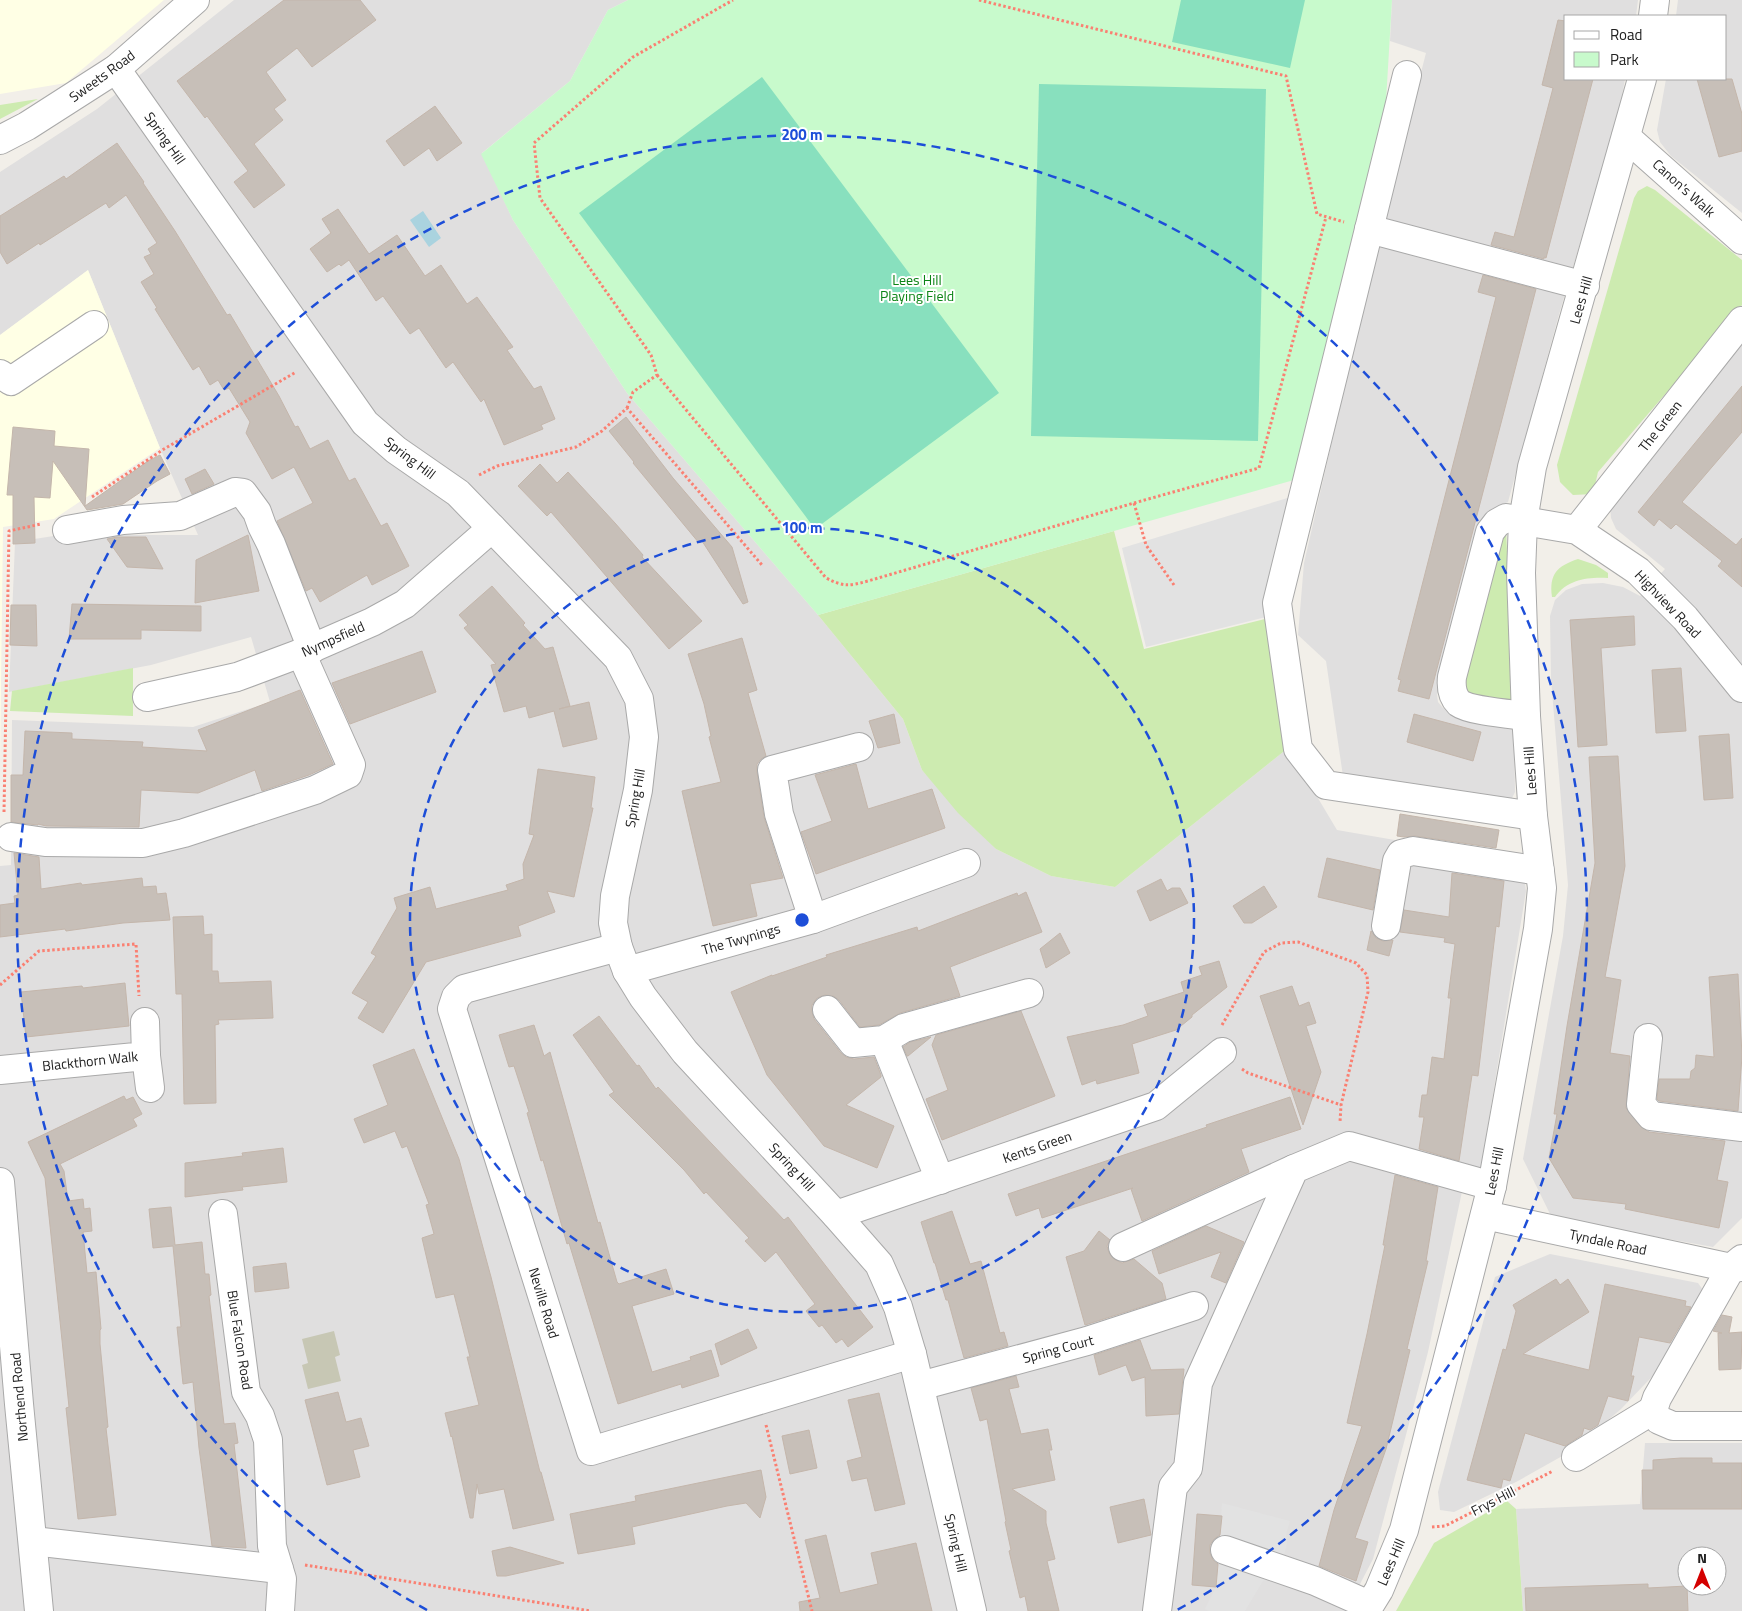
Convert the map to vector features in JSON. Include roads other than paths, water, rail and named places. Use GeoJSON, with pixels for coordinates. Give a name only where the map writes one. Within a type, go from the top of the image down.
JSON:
{"type":"FeatureCollection","features":[{"type":"Feature","properties":{"kind":"street","name":"Sweets Road"},"geometry":{"type":"LineString","coordinates":[[0,140],[27,126],[116,69],[195,0]]}},
{"type":"Feature","properties":{"kind":"street"},"geometry":{"type":"LineString","coordinates":[[1653,15],[1656,0]]}},
{"type":"Feature","properties":{"kind":"street","name":"Spring Hill"},"geometry":{"type":"LineString","coordinates":[[116,69],[365,422],[396,450],[458,493],[618,658],[639,699],[644,737],[638,790],[615,896],[614,923],[622,959],[643,997],[685,1052],[879,1264],[898,1307],[912,1354],[972,1611]]}},
{"type":"Feature","properties":{"kind":"street"},"geometry":{"type":"LineString","coordinates":[[1407,75],[1277,603],[1298,749],[1326,784],[1533,816]]}},
{"type":"Feature","properties":{"kind":"street","name":"Lees Hill"},"geometry":{"type":"LineString","coordinates":[[1368,1608],[1379,1590],[1404,1530],[1492,1186],[1538,929],[1542,888],[1533,816],[1526,716],[1521,573],[1523,521],[1532,467],[1585,286],[1642,80]]}},
{"type":"Feature","properties":{"kind":"street","name":"Canon's Walk"},"geometry":{"type":"LineString","coordinates":[[1626,136],[1742,240]]}},
{"type":"Feature","properties":{"kind":"street"},"geometry":{"type":"LineString","coordinates":[[1369,229],[1585,286]]}},
{"type":"Feature","properties":{"kind":"street","name":"The Green"},"geometry":{"type":"LineString","coordinates":[[1577,530],[1742,321]]}},
{"type":"Feature","properties":{"kind":"street"},"geometry":{"type":"LineString","coordinates":[[0,374],[11,382],[94,325]]}},
{"type":"Feature","properties":{"kind":"street"},"geometry":{"type":"LineString","coordinates":[[7,828],[45,842],[143,843],[184,834],[315,790],[348,774],[351,765],[307,651],[272,544],[257,512],[243,493],[236,492],[180,516],[56,527]]}},
{"type":"Feature","properties":{"kind":"street"},"geometry":{"type":"LineString","coordinates":[[1523,521],[1506,518],[1497,522],[1490,532],[1451,684],[1453,695],[1468,708],[1526,716]]}},
{"type":"Feature","properties":{"kind":"street","name":"Highview Road"},"geometry":{"type":"LineString","coordinates":[[1523,521],[1577,530],[1638,571],[1685,618],[1742,688]]}},
{"type":"Feature","properties":{"kind":"street","name":"Nympsfield"},"geometry":{"type":"LineString","coordinates":[[147,697],[237,677],[307,651],[372,622],[405,604],[492,528]]}},
{"type":"Feature","properties":{"kind":"street"},"geometry":{"type":"LineString","coordinates":[[813,919],[779,814],[772,770],[859,747]]}},
{"type":"Feature","properties":{"kind":"street"},"geometry":{"type":"LineString","coordinates":[[1386,926],[1397,861],[1401,854],[1413,851],[1540,871]]}},
{"type":"Feature","properties":{"kind":"street","name":"The Twynings"},"geometry":{"type":"LineString","coordinates":[[622,959],[813,919],[966,863]]}},
{"type":"Feature","properties":{"kind":"street","name":"Neville Road"},"geometry":{"type":"LineString","coordinates":[[622,959],[464,989],[456,997],[452,1009],[591,1451],[912,1354]]}},
{"type":"Feature","properties":{"kind":"street"},"geometry":{"type":"LineString","coordinates":[[827,1010],[853,1043],[884,1040],[904,1028],[1029,993]]}},
{"type":"Feature","properties":{"kind":"street","name":"Blackthorn Walk"},"geometry":{"type":"LineString","coordinates":[[0,1070],[146,1056],[145,1022]]}},
{"type":"Feature","properties":{"kind":"street"},"geometry":{"type":"LineString","coordinates":[[1648,1038],[1641,1104],[1651,1116],[1742,1127]]}},
{"type":"Feature","properties":{"kind":"street"},"geometry":{"type":"LineString","coordinates":[[884,1040],[940,1180]]}},
{"type":"Feature","properties":{"kind":"street","name":"Kents Green"},"geometry":{"type":"LineString","coordinates":[[836,1215],[1156,1106],[1222,1052]]}},
{"type":"Feature","properties":{"kind":"street"},"geometry":{"type":"LineString","coordinates":[[146,1056],[150,1088]]}},
{"type":"Feature","properties":{"kind":"street"},"geometry":{"type":"LineString","coordinates":[[1124,1246],[1349,1146],[1492,1186]]}},
{"type":"Feature","properties":{"kind":"street"},"geometry":{"type":"LineString","coordinates":[[1157,1611],[1173,1487],[1188,1468],[1198,1383],[1294,1169]]}},
{"type":"Feature","properties":{"kind":"street","name":"Northend Road"},"geometry":{"type":"LineString","coordinates":[[0,1182],[10,1402],[33,1541],[39,1611]]}},
{"type":"Feature","properties":{"kind":"street","name":"Blue Falcon Road"},"geometry":{"type":"LineString","coordinates":[[223,1214],[246,1392],[260,1416],[268,1440],[272,1546],[282,1579],[280,1611]]}},
{"type":"Feature","properties":{"kind":"street","name":"Tyndale Road"},"geometry":{"type":"LineString","coordinates":[[1485,1215],[1738,1265]]}},
{"type":"Feature","properties":{"kind":"street"},"geometry":{"type":"LineString","coordinates":[[1576,1457],[1655,1404],[1738,1265]]}},
{"type":"Feature","properties":{"kind":"street","name":"Spring Court"},"geometry":{"type":"LineString","coordinates":[[920,1386],[1087,1341],[1194,1306]]}},
{"type":"Feature","properties":{"kind":"street"},"geometry":{"type":"LineString","coordinates":[[1655,1404],[1659,1420],[1673,1426],[1742,1426]]}},
{"type":"Feature","properties":{"kind":"street"},"geometry":{"type":"LineString","coordinates":[[33,1541],[278,1565]]}},
{"type":"Feature","properties":{"kind":"street"},"geometry":{"type":"LineString","coordinates":[[1225,1550],[1315,1581],[1368,1608]]}},
{"type":"Feature","properties":{"kind":"water"},"geometry":{"type":"Polygon","coordinates":[[[423,211],[441,238],[429,247],[410,220],[423,211]]]}},
{"type":"Feature","properties":{"kind":"park label","name":"Lees Hill Playing Field"},"geometry":{"type":"Point","coordinates":[917,288]}}]}
